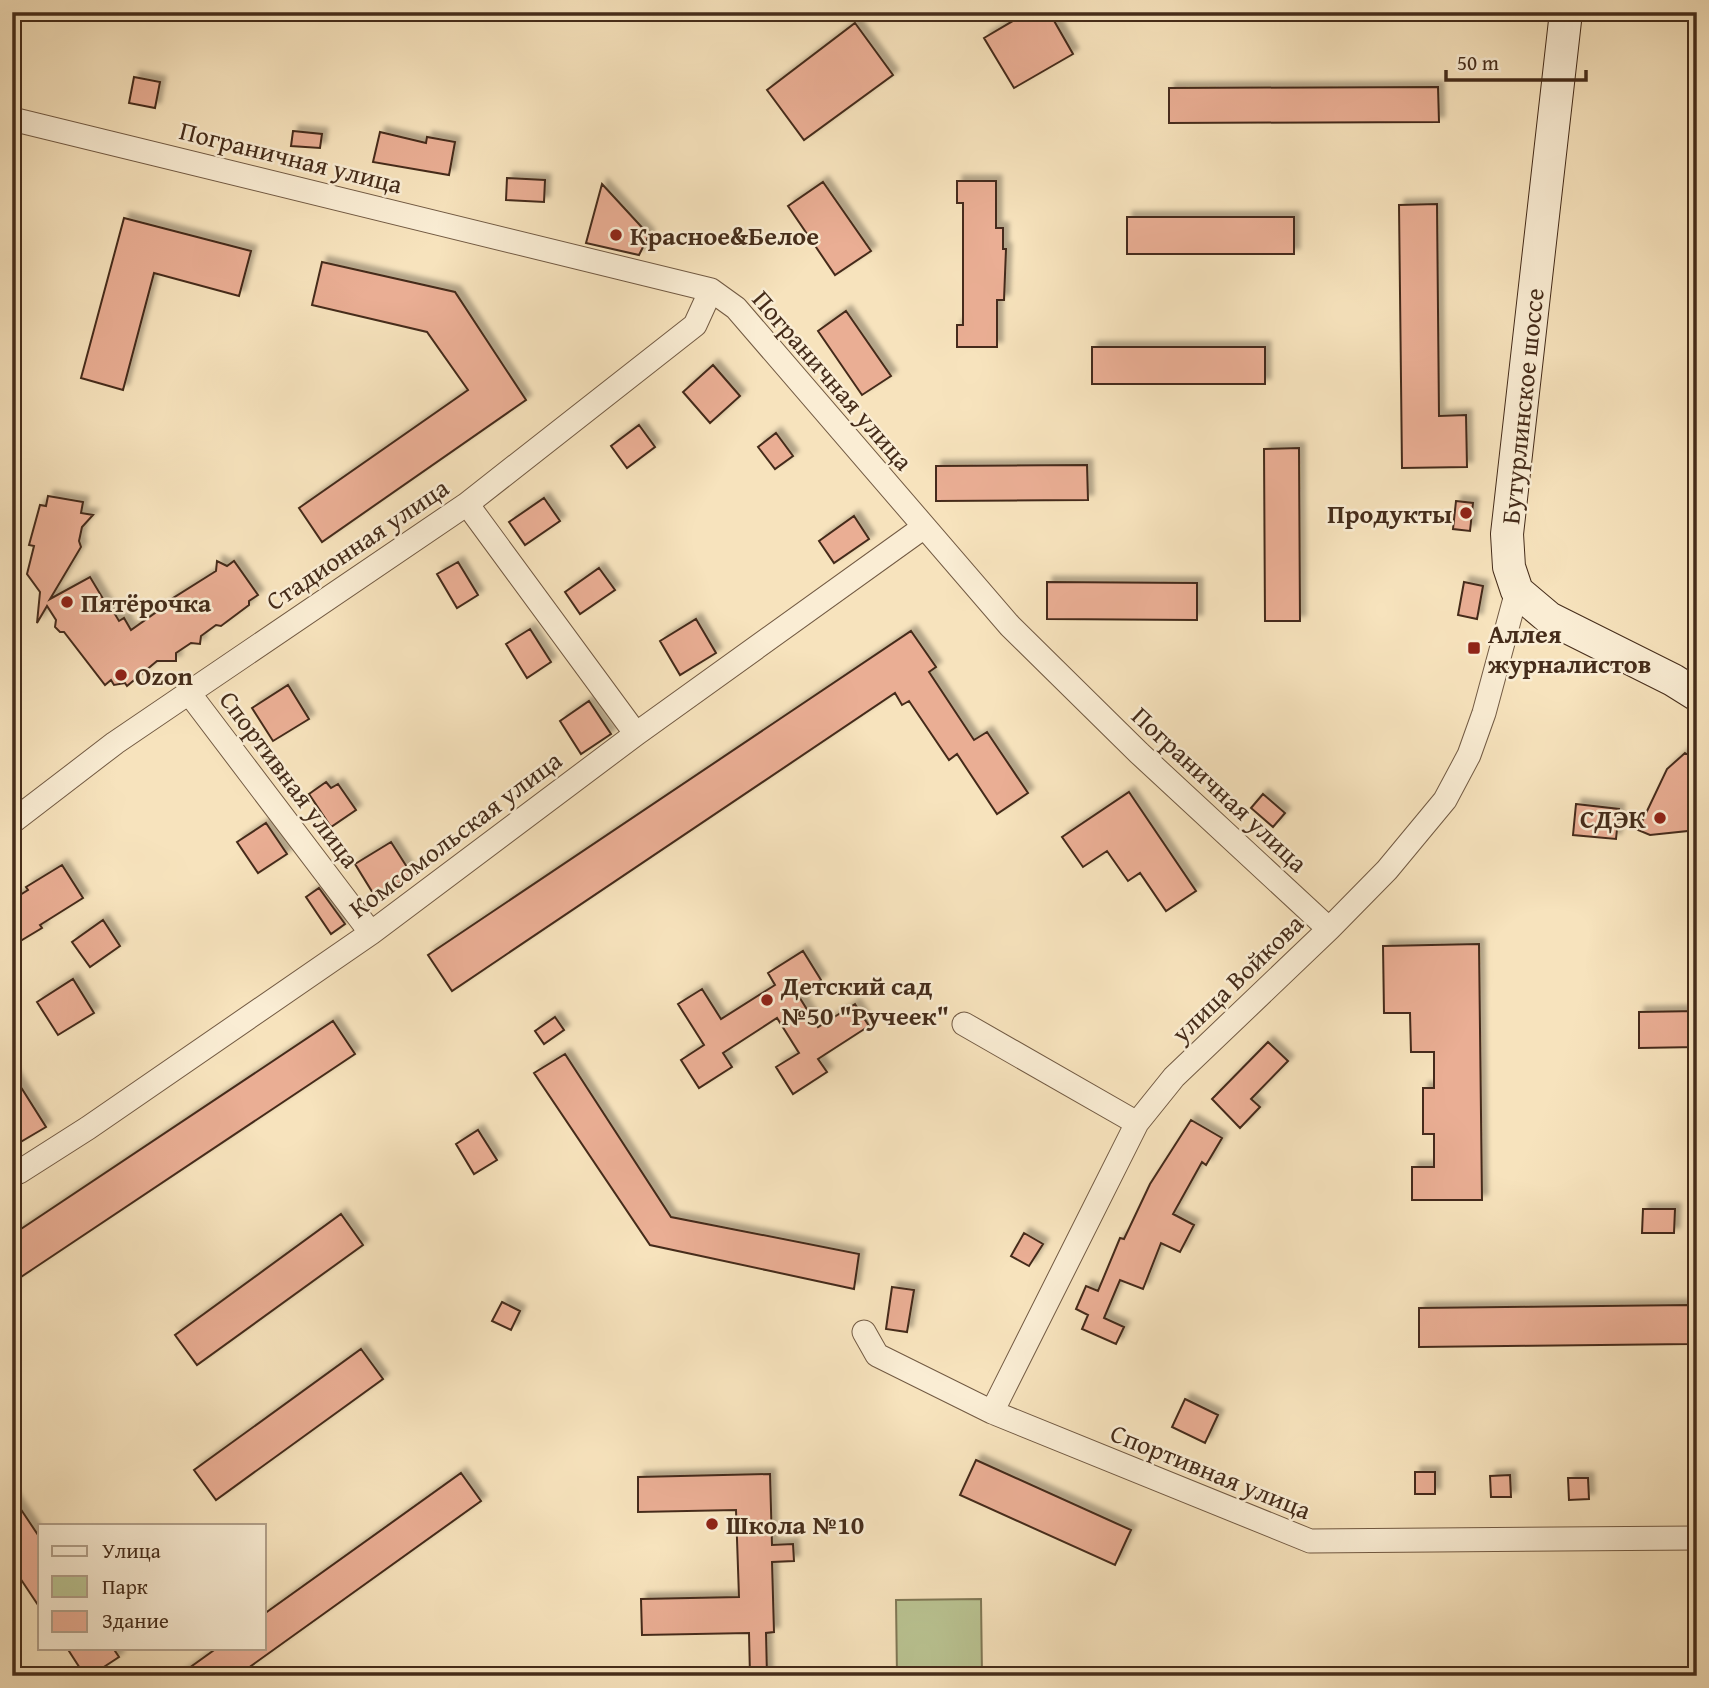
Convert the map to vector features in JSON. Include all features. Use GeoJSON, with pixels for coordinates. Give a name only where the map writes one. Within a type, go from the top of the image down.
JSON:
{"type":"FeatureCollection","features":[{"type":"Feature","properties":{"kind":"main road","name":"Бутурлинское шоссе"},"geometry":{"type":"LineString","coordinates":[[1517,591],[1509,567],[1507,534],[1566,12]]}},
{"type":"Feature","properties":{"kind":"main road"},"geometry":{"type":"LineString","coordinates":[[1517,591],[1549,618],[1673,680],[1697,695]]}},
{"type":"Feature","properties":{"kind":"street","name":"Пограничная улица"},"geometry":{"type":"LineString","coordinates":[[12,119],[711,290],[736,308],[1010,626],[1139,753],[1329,929]]}},
{"type":"Feature","properties":{"kind":"street","name":"Стадионная улица"},"geometry":{"type":"LineString","coordinates":[[12,822],[66,779],[189,693],[467,504],[695,325],[711,290]]}},
{"type":"Feature","properties":{"kind":"street"},"geometry":{"type":"LineString","coordinates":[[467,504],[636,734]]}},
{"type":"Feature","properties":{"kind":"street","name":"Комсомольская улица"},"geometry":{"type":"LineString","coordinates":[[12,1174],[88,1128],[371,933],[636,734],[924,527]]}},
{"type":"Feature","properties":{"kind":"street","name":"улица Войкова"},"geometry":{"type":"LineString","coordinates":[[992,1412],[1137,1123],[1174,1077],[1387,870],[1445,800],[1469,755],[1484,712],[1517,591]]}},
{"type":"Feature","properties":{"kind":"street","name":"Спортивная улица"},"geometry":{"type":"LineString","coordinates":[[189,693],[371,933]]}},
{"type":"Feature","properties":{"kind":"street"},"geometry":{"type":"LineString","coordinates":[[964,1024],[1137,1123]]}},
{"type":"Feature","properties":{"kind":"street","name":"Спортивная улица"},"geometry":{"type":"LineString","coordinates":[[863,1332],[877,1355],[992,1412],[1310,1542],[1697,1538]]}},
{"type":"Feature","properties":{"kind":"green space"},"geometry":{"type":"Polygon","coordinates":[[[981,1599],[982,1676],[897,1676],[896,1600],[981,1599]]]}},
{"type":"Feature","properties":{"kind":"building"},"geometry":{"type":"Polygon","coordinates":[[[1028,12],[1049,12],[1073,54],[1014,88],[984,38],[1028,12]]]}},
{"type":"Feature","properties":{"kind":"building"},"geometry":{"type":"Polygon","coordinates":[[[855,23],[893,75],[804,140],[767,90],[855,23]]]}},
{"type":"Feature","properties":{"kind":"building"},"geometry":{"type":"Polygon","coordinates":[[[134,77],[160,82],[155,108],[129,103],[134,77]]]}},
{"type":"Feature","properties":{"kind":"building"},"geometry":{"type":"Polygon","coordinates":[[[1438,87],[1439,122],[1169,123],[1169,88],[1438,87]]]}},
{"type":"Feature","properties":{"kind":"building"},"geometry":{"type":"Polygon","coordinates":[[[293,131],[322,134],[320,148],[291,146],[293,131]]]}},
{"type":"Feature","properties":{"kind":"building"},"geometry":{"type":"Polygon","coordinates":[[[380,132],[426,143],[427,137],[455,142],[449,175],[373,162],[380,132]]]}},
{"type":"Feature","properties":{"kind":"building"},"geometry":{"type":"Polygon","coordinates":[[[507,178],[545,180],[544,202],[506,200],[507,178]]]}},
{"type":"Feature","properties":{"kind":"building"},"geometry":{"type":"Polygon","coordinates":[[[957,181],[996,181],[996,228],[1003,228],[1003,249],[1006,249],[1004,300],[997,300],[997,347],[957,347],[957,325],[963,325],[963,203],[957,203],[957,181]]]}},
{"type":"Feature","properties":{"kind":"building"},"geometry":{"type":"Polygon","coordinates":[[[823,182],[871,251],[835,275],[788,206],[823,182]]]}},
{"type":"Feature","properties":{"kind":"building"},"geometry":{"type":"Polygon","coordinates":[[[602,184],[649,235],[639,255],[586,243],[602,184]]]}},
{"type":"Feature","properties":{"kind":"building"},"geometry":{"type":"Polygon","coordinates":[[[1437,204],[1439,416],[1466,415],[1467,467],[1402,468],[1399,205],[1437,204]]]}},
{"type":"Feature","properties":{"kind":"building"},"geometry":{"type":"Polygon","coordinates":[[[1127,217],[1294,217],[1294,254],[1127,254],[1127,217]]]}},
{"type":"Feature","properties":{"kind":"building"},"geometry":{"type":"Polygon","coordinates":[[[124,218],[251,251],[239,296],[154,273],[123,390],[81,378],[124,218]]]}},
{"type":"Feature","properties":{"kind":"building"},"geometry":{"type":"Polygon","coordinates":[[[322,262],[455,292],[526,400],[322,542],[299,508],[468,390],[427,332],[312,305],[322,262]]]}},
{"type":"Feature","properties":{"kind":"building"},"geometry":{"type":"Polygon","coordinates":[[[846,311],[891,376],[862,395],[818,331],[846,311]]]}},
{"type":"Feature","properties":{"kind":"building"},"geometry":{"type":"Polygon","coordinates":[[[1092,347],[1265,347],[1265,384],[1092,384],[1092,347]]]}},
{"type":"Feature","properties":{"kind":"building"},"geometry":{"type":"Polygon","coordinates":[[[713,365],[740,396],[710,423],[683,392],[713,365]]]}},
{"type":"Feature","properties":{"kind":"building"},"geometry":{"type":"Polygon","coordinates":[[[639,425],[655,447],[627,468],[611,446],[639,425]]]}},
{"type":"Feature","properties":{"kind":"building"},"geometry":{"type":"Polygon","coordinates":[[[776,433],[793,456],[775,469],[758,447],[776,433]]]}},
{"type":"Feature","properties":{"kind":"building"},"geometry":{"type":"Polygon","coordinates":[[[1299,448],[1300,621],[1265,621],[1264,449],[1299,448]]]}},
{"type":"Feature","properties":{"kind":"building"},"geometry":{"type":"Polygon","coordinates":[[[1087,465],[1088,500],[936,501],[936,466],[1087,465]]]}},
{"type":"Feature","properties":{"kind":"building"},"geometry":{"type":"Polygon","coordinates":[[[48,496],[83,502],[81,513],[93,515],[82,527],[79,541],[81,547],[50,599],[90,577],[111,612],[113,611],[119,621],[124,618],[131,630],[170,600],[216,571],[217,561],[227,566],[234,561],[258,595],[221,626],[216,625],[201,636],[200,644],[191,643],[176,653],[176,661],[157,661],[127,686],[125,683],[114,685],[111,680],[105,685],[64,632],[55,627],[56,620],[47,606],[37,623],[40,592],[27,574],[34,546],[29,545],[40,505],[46,506],[48,496]]]}},
{"type":"Feature","properties":{"kind":"building"},"geometry":{"type":"Polygon","coordinates":[[[544,498],[560,521],[525,545],[509,522],[544,498]]]}},
{"type":"Feature","properties":{"kind":"building"},"geometry":{"type":"Polygon","coordinates":[[[1456,501],[1473,503],[1470,531],[1453,529],[1456,501]]]}},
{"type":"Feature","properties":{"kind":"building"},"geometry":{"type":"Polygon","coordinates":[[[854,516],[869,539],[834,563],[819,541],[854,516]]]}},
{"type":"Feature","properties":{"kind":"building"},"geometry":{"type":"Polygon","coordinates":[[[458,562],[478,595],[457,608],[437,574],[458,562]]]}},
{"type":"Feature","properties":{"kind":"building"},"geometry":{"type":"Polygon","coordinates":[[[599,568],[615,590],[580,614],[565,592],[599,568]]]}},
{"type":"Feature","properties":{"kind":"building"},"geometry":{"type":"Polygon","coordinates":[[[1047,582],[1197,583],[1197,620],[1047,619],[1047,582]]]}},
{"type":"Feature","properties":{"kind":"building"},"geometry":{"type":"Polygon","coordinates":[[[1464,582],[1483,586],[1477,619],[1458,615],[1464,582]]]}},
{"type":"Feature","properties":{"kind":"building"},"geometry":{"type":"Polygon","coordinates":[[[696,619],[716,653],[680,675],[660,641],[696,619]]]}},
{"type":"Feature","properties":{"kind":"building"},"geometry":{"type":"Polygon","coordinates":[[[530,629],[551,662],[527,678],[506,644],[530,629]]]}},
{"type":"Feature","properties":{"kind":"building"},"geometry":{"type":"Polygon","coordinates":[[[911,631],[936,667],[929,672],[974,740],[987,732],[1028,793],[997,814],[957,754],[949,760],[909,701],[902,705],[895,693],[452,991],[428,955],[911,631]]]}},
{"type":"Feature","properties":{"kind":"building"},"geometry":{"type":"Polygon","coordinates":[[[288,685],[309,719],[273,741],[252,708],[288,685]]]}},
{"type":"Feature","properties":{"kind":"building"},"geometry":{"type":"Polygon","coordinates":[[[589,701],[611,734],[581,754],[560,721],[589,701]]]}},
{"type":"Feature","properties":{"kind":"building"},"geometry":{"type":"Polygon","coordinates":[[[1685,753],[1697,760],[1697,830],[1650,835],[1638,830],[1667,769],[1685,753]]]}},
{"type":"Feature","properties":{"kind":"building"},"geometry":{"type":"Polygon","coordinates":[[[326,782],[331,788],[338,784],[356,810],[331,827],[309,794],[326,782]]]}},
{"type":"Feature","properties":{"kind":"building"},"geometry":{"type":"Polygon","coordinates":[[[1129,792],[1196,891],[1166,911],[1140,873],[1128,881],[1107,851],[1083,867],[1062,837],[1129,792]]]}},
{"type":"Feature","properties":{"kind":"building"},"geometry":{"type":"Polygon","coordinates":[[[1263,794],[1285,813],[1273,827],[1251,808],[1263,794]]]}},
{"type":"Feature","properties":{"kind":"building"},"geometry":{"type":"Polygon","coordinates":[[[1576,804],[1619,809],[1616,839],[1573,835],[1576,804]]]}},
{"type":"Feature","properties":{"kind":"building"},"geometry":{"type":"Polygon","coordinates":[[[266,823],[287,854],[258,873],[237,842],[266,823]]]}},
{"type":"Feature","properties":{"kind":"building"},"geometry":{"type":"Polygon","coordinates":[[[391,842],[412,875],[376,898],[355,864],[391,842]]]}},
{"type":"Feature","properties":{"kind":"building"},"geometry":{"type":"Polygon","coordinates":[[[62,865],[83,898],[12,946],[12,900],[28,890],[26,887],[62,865]]]}},
{"type":"Feature","properties":{"kind":"building"},"geometry":{"type":"Polygon","coordinates":[[[319,888],[345,924],[331,934],[306,897],[319,888]]]}},
{"type":"Feature","properties":{"kind":"building"},"geometry":{"type":"Polygon","coordinates":[[[103,920],[120,946],[90,967],[72,942],[103,920]]]}},
{"type":"Feature","properties":{"kind":"building"},"geometry":{"type":"Polygon","coordinates":[[[1479,944],[1482,1200],[1412,1200],[1412,1167],[1434,1167],[1434,1134],[1423,1134],[1423,1088],[1434,1088],[1434,1052],[1411,1052],[1410,1013],[1384,1013],[1383,946],[1479,944]]]}},
{"type":"Feature","properties":{"kind":"building"},"geometry":{"type":"Polygon","coordinates":[[[803,951],[821,980],[798,995],[818,1027],[855,1004],[869,1026],[818,1059],[827,1072],[793,1094],[776,1067],[799,1053],[777,1018],[723,1053],[732,1067],[699,1088],[681,1060],[704,1045],[678,1004],[702,989],[721,1019],[775,985],[768,973],[803,951]]]}},
{"type":"Feature","properties":{"kind":"building"},"geometry":{"type":"Polygon","coordinates":[[[73,979],[94,1013],[58,1035],[37,1002],[73,979]]]}},
{"type":"Feature","properties":{"kind":"building"},"geometry":{"type":"Polygon","coordinates":[[[1697,1011],[1697,1047],[1639,1048],[1639,1012],[1697,1011]]]}},
{"type":"Feature","properties":{"kind":"building"},"geometry":{"type":"Polygon","coordinates":[[[555,1017],[564,1030],[544,1044],[535,1031],[555,1017]]]}},
{"type":"Feature","properties":{"kind":"building"},"geometry":{"type":"Polygon","coordinates":[[[333,1021],[355,1054],[12,1283],[12,1235],[333,1021]]]}},
{"type":"Feature","properties":{"kind":"building"},"geometry":{"type":"Polygon","coordinates":[[[1268,1042],[1288,1061],[1251,1099],[1260,1107],[1240,1128],[1212,1099],[1268,1042]]]}},
{"type":"Feature","properties":{"kind":"building"},"geometry":{"type":"Polygon","coordinates":[[[565,1054],[671,1217],[859,1254],[854,1289],[650,1245],[534,1073],[565,1054]]]}},
{"type":"Feature","properties":{"kind":"building"},"geometry":{"type":"Polygon","coordinates":[[[12,1073],[46,1127],[12,1147],[12,1073]]]}},
{"type":"Feature","properties":{"kind":"building"},"geometry":{"type":"Polygon","coordinates":[[[1191,1120],[1222,1138],[1206,1165],[1202,1162],[1173,1214],[1194,1225],[1180,1252],[1161,1243],[1143,1289],[1120,1280],[1104,1318],[1124,1327],[1116,1344],[1082,1329],[1088,1315],[1076,1309],[1086,1286],[1098,1291],[1120,1238],[1124,1239],[1150,1184],[1191,1120]]]}},
{"type":"Feature","properties":{"kind":"building"},"geometry":{"type":"Polygon","coordinates":[[[478,1130],[497,1160],[474,1174],[456,1144],[478,1130]]]}},
{"type":"Feature","properties":{"kind":"building"},"geometry":{"type":"Polygon","coordinates":[[[1643,1209],[1675,1209],[1674,1233],[1642,1233],[1643,1209]]]}},
{"type":"Feature","properties":{"kind":"building"},"geometry":{"type":"Polygon","coordinates":[[[341,1214],[363,1245],[197,1365],[175,1335],[341,1214]]]}},
{"type":"Feature","properties":{"kind":"building"},"geometry":{"type":"Polygon","coordinates":[[[1024,1233],[1043,1244],[1029,1266],[1011,1256],[1024,1233]]]}},
{"type":"Feature","properties":{"kind":"building"},"geometry":{"type":"Polygon","coordinates":[[[892,1287],[914,1290],[907,1332],[886,1329],[892,1287]]]}},
{"type":"Feature","properties":{"kind":"building"},"geometry":{"type":"Polygon","coordinates":[[[502,1302],[520,1311],[511,1330],[492,1321],[502,1302]]]}},
{"type":"Feature","properties":{"kind":"building"},"geometry":{"type":"Polygon","coordinates":[[[1690,1305],[1690,1344],[1419,1347],[1419,1308],[1690,1305]]]}},
{"type":"Feature","properties":{"kind":"building"},"geometry":{"type":"Polygon","coordinates":[[[361,1349],[383,1379],[216,1500],[194,1470],[361,1349]]]}},
{"type":"Feature","properties":{"kind":"building"},"geometry":{"type":"Polygon","coordinates":[[[1185,1399],[1218,1415],[1205,1443],[1172,1427],[1185,1399]]]}},
{"type":"Feature","properties":{"kind":"building"},"geometry":{"type":"Polygon","coordinates":[[[976,1460],[1131,1530],[1115,1565],[960,1495],[976,1460]]]}},
{"type":"Feature","properties":{"kind":"building"},"geometry":{"type":"Polygon","coordinates":[[[1415,1472],[1435,1472],[1435,1494],[1415,1494],[1415,1472]]]}},
{"type":"Feature","properties":{"kind":"building"},"geometry":{"type":"Polygon","coordinates":[[[461,1473],[481,1501],[237,1676],[178,1676],[214,1650],[266,1650],[266,1613],[461,1473]]]}},
{"type":"Feature","properties":{"kind":"building"},"geometry":{"type":"Polygon","coordinates":[[[770,1474],[772,1545],[793,1544],[794,1561],[772,1562],[774,1632],[766,1633],[767,1676],[750,1676],[749,1633],[642,1635],[641,1599],[739,1597],[736,1510],[638,1512],[638,1477],[770,1474]]]}},
{"type":"Feature","properties":{"kind":"building"},"geometry":{"type":"Polygon","coordinates":[[[1510,1475],[1511,1497],[1491,1497],[1490,1476],[1510,1475]]]}},
{"type":"Feature","properties":{"kind":"building"},"geometry":{"type":"Polygon","coordinates":[[[1568,1478],[1588,1478],[1589,1499],[1569,1500],[1568,1478]]]}},
{"type":"Feature","properties":{"kind":"building"},"geometry":{"type":"Polygon","coordinates":[[[12,1496],[38,1535],[38,1605],[12,1566],[12,1496]]]}},
{"type":"Feature","properties":{"kind":"building"},"geometry":{"type":"Polygon","coordinates":[[[68,1650],[114,1650],[119,1657],[90,1676],[85,1676],[68,1650]]]}},
{"type":"Feature","properties":{"kind":"place","name":"Красное&Белое"},"geometry":{"type":"Point","coordinates":[616,235]}},
{"type":"Feature","properties":{"kind":"place","name":"Продукты"},"geometry":{"type":"Point","coordinates":[1466,513]}},
{"type":"Feature","properties":{"kind":"place","name":"Пятёрочка"},"geometry":{"type":"Point","coordinates":[67,602]}},
{"type":"Feature","properties":{"kind":"place","name":"Аллея журналистов"},"geometry":{"type":"Point","coordinates":[1474,648]}},
{"type":"Feature","properties":{"kind":"place","name":"Ozon"},"geometry":{"type":"Point","coordinates":[121,675]}},
{"type":"Feature","properties":{"kind":"place","name":"СДЭК"},"geometry":{"type":"Point","coordinates":[1660,818]}},
{"type":"Feature","properties":{"kind":"place","name":"Детский сад №50 \"Ручеек\""},"geometry":{"type":"Point","coordinates":[767,1000]}},
{"type":"Feature","properties":{"kind":"place","name":"Школа №10"},"geometry":{"type":"Point","coordinates":[712,1524]}}]}
